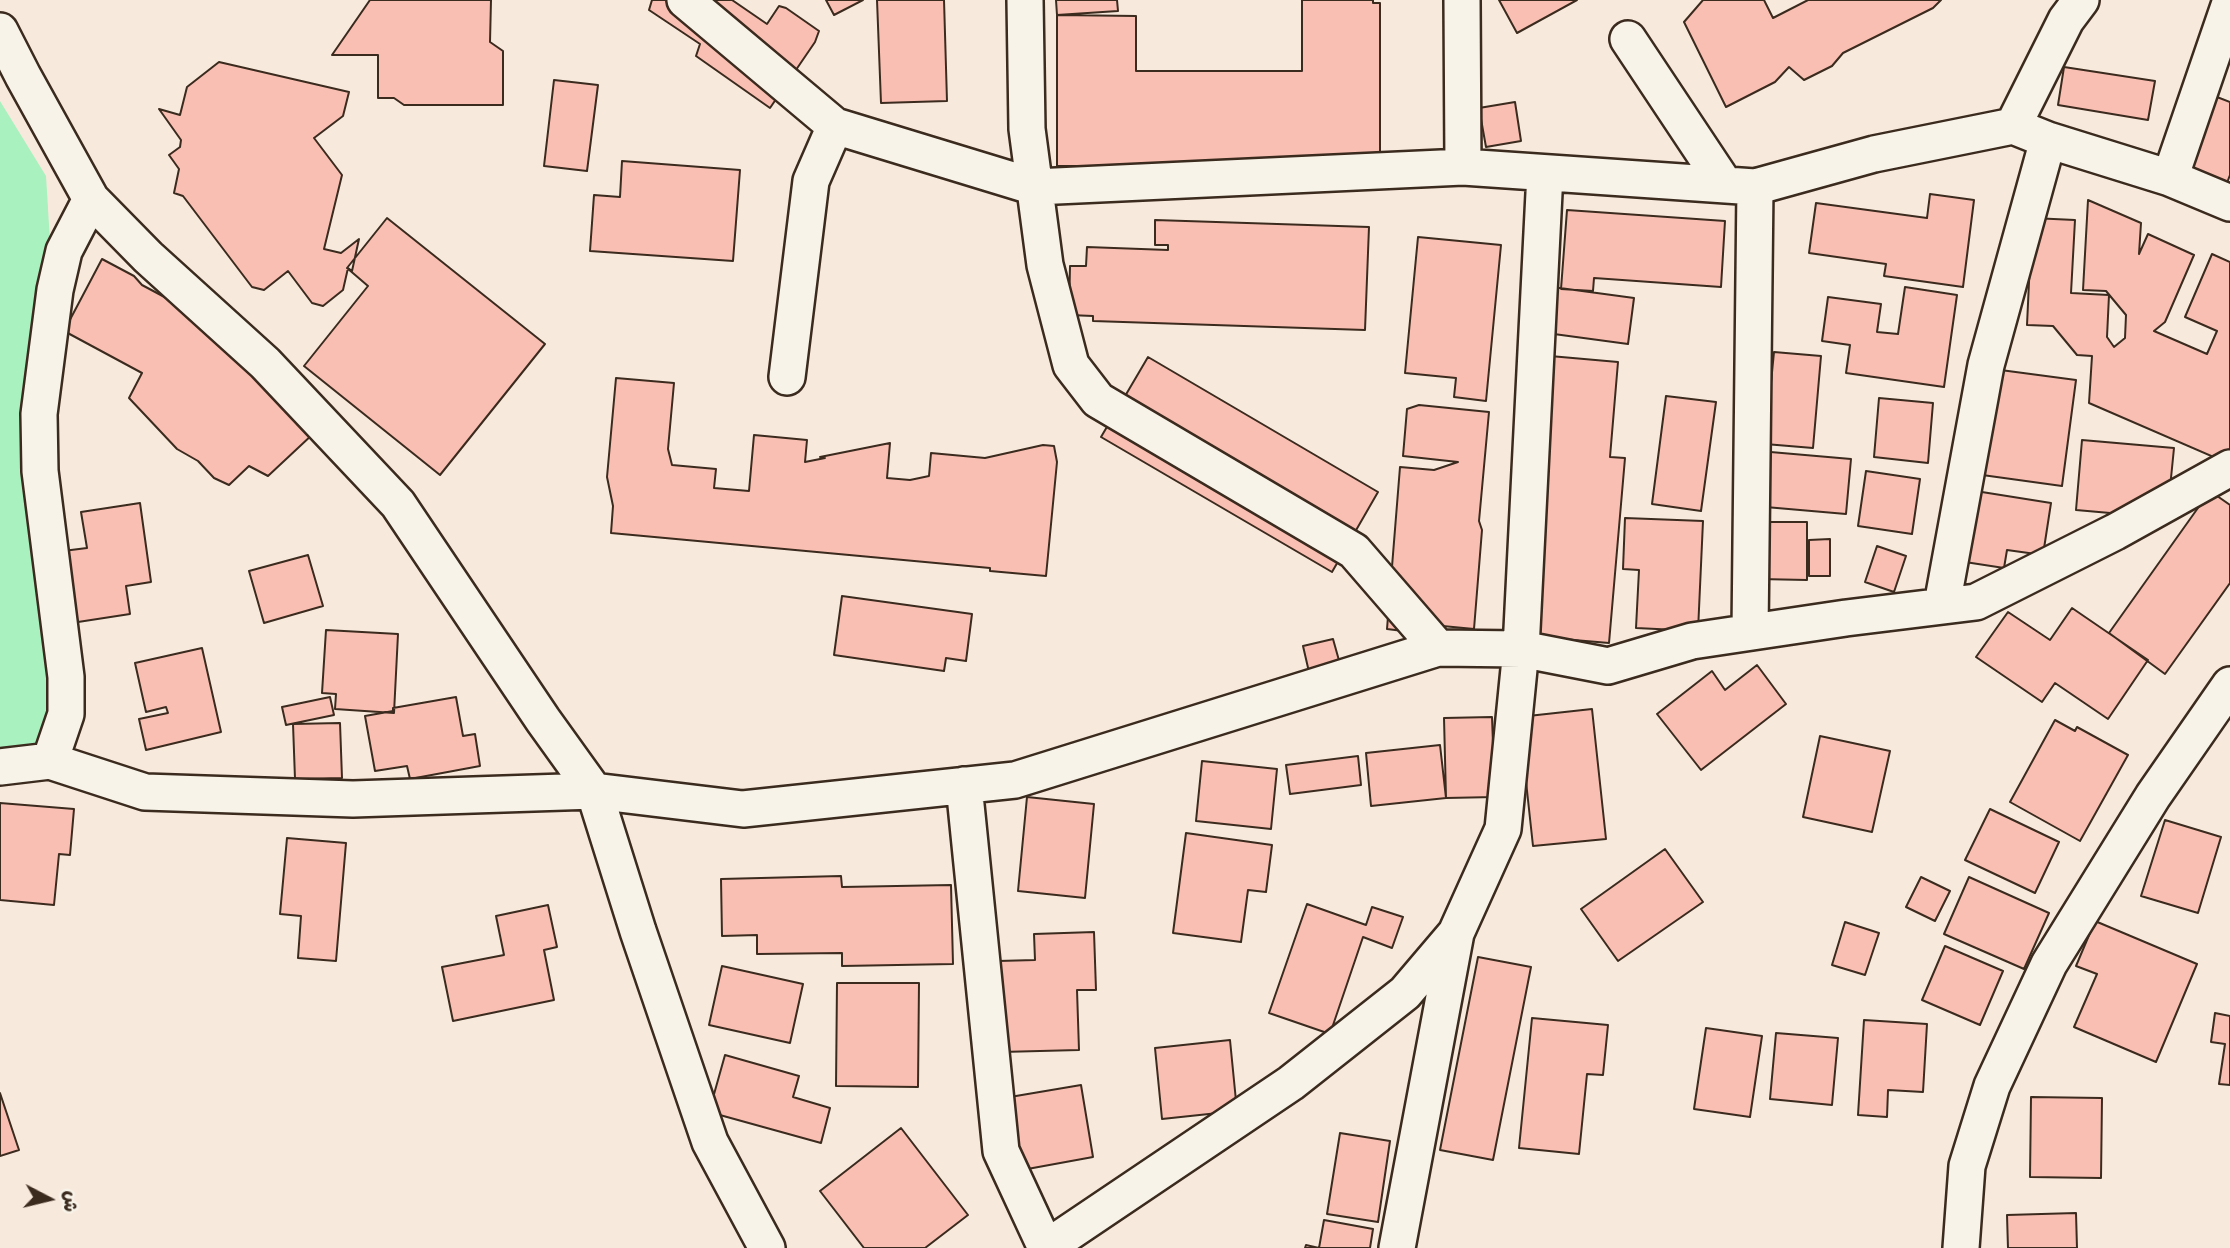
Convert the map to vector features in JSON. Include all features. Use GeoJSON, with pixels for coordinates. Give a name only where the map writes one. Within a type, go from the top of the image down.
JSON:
{"type":"FeatureCollection","features":[{"type":"Feature","properties":{"kind":"street"},"geometry":{"type":"LineString","coordinates":[[685,0],[835,126],[1035,187],[1463,167],[1740,186],[1874,154],[2013,126],[2048,140],[2170,178],[2230,203]]}},
{"type":"Feature","properties":{"kind":"street"},"geometry":{"type":"LineString","coordinates":[[1025,0],[1027,129],[1045,265],[1071,365],[1098,400],[1354,551],[1438,648]]}},
{"type":"Feature","properties":{"kind":"street"},"geometry":{"type":"LineString","coordinates":[[1461,0],[1463,167]]}},
{"type":"Feature","properties":{"kind":"street"},"geometry":{"type":"LineString","coordinates":[[2013,126],[2066,20],[2081,0]]}},
{"type":"Feature","properties":{"kind":"street"},"geometry":{"type":"LineString","coordinates":[[2170,178],[2230,3]]}},
{"type":"Feature","properties":{"kind":"street"},"geometry":{"type":"LineString","coordinates":[[0,31],[91,198],[148,257],[265,363],[398,504],[594,791],[638,931],[710,1142],[767,1248]]}},
{"type":"Feature","properties":{"kind":"street"},"geometry":{"type":"LineString","coordinates":[[1628,39],[1740,186],[1750,632]]}},
{"type":"Feature","properties":{"kind":"street"},"geometry":{"type":"LineString","coordinates":[[787,377],[811,181],[835,126]]}},
{"type":"Feature","properties":{"kind":"street"},"geometry":{"type":"LineString","coordinates":[[1942,606],[1986,365],[2048,140]]}},
{"type":"Feature","properties":{"kind":"street"},"geometry":{"type":"LineString","coordinates":[[1397,1248],[1456,933],[1503,829],[1521,649],[1545,173]]}},
{"type":"Feature","properties":{"kind":"street"},"geometry":{"type":"LineString","coordinates":[[50,761],[65,714],[66,677],[40,471],[40,414],[55,290],[64,251],[91,198]]}},
{"type":"Feature","properties":{"kind":"street"},"geometry":{"type":"LineString","coordinates":[[0,767],[50,761],[145,792],[353,799],[594,791],[743,809],[1015,780],[1438,648],[1521,649],[1608,666],[1692,641],[1976,602],[2115,532],[2230,468]]}},
{"type":"Feature","properties":{"kind":"street"},"geometry":{"type":"LineString","coordinates":[[1961,1248],[1967,1166],[1992,1086],[2049,964],[2153,796],[2230,685]]}},
{"type":"Feature","properties":{"kind":"street"},"geometry":{"type":"LineString","coordinates":[[964,785],[1001,1151],[1046,1248],[1291,1083],[1405,993],[1456,933]]}},
{"type":"Feature","properties":{"kind":"green space"},"geometry":{"type":"Polygon","coordinates":[[[0,101],[46,176],[64,692],[45,745],[0,758],[0,101]]]}},
{"type":"Feature","properties":{"kind":"building"},"geometry":{"type":"Polygon","coordinates":[[[370,0],[491,0],[490,42],[503,51],[503,105],[404,105],[394,98],[378,98],[378,55],[332,55],[370,0]]]}},
{"type":"Feature","properties":{"kind":"building"},"geometry":{"type":"Polygon","coordinates":[[[652,0],[732,0],[767,24],[779,6],[819,31],[815,42],[770,108],[696,56],[700,44],[649,10],[652,0]]]}},
{"type":"Feature","properties":{"kind":"building"},"geometry":{"type":"Polygon","coordinates":[[[826,0],[863,0],[834,15],[826,0]]]}},
{"type":"Feature","properties":{"kind":"building"},"geometry":{"type":"Polygon","coordinates":[[[877,0],[944,0],[947,101],[881,103],[877,0]]]}},
{"type":"Feature","properties":{"kind":"building"},"geometry":{"type":"Polygon","coordinates":[[[1056,0],[1117,0],[1118,11],[1057,15],[1056,0]]]}},
{"type":"Feature","properties":{"kind":"building"},"geometry":{"type":"Polygon","coordinates":[[[1302,0],[1373,0],[1373,3],[1380,3],[1380,166],[1057,166],[1057,15],[1136,16],[1136,71],[1302,71],[1302,0]]]}},
{"type":"Feature","properties":{"kind":"building"},"geometry":{"type":"Polygon","coordinates":[[[1499,0],[1577,0],[1517,33],[1499,0]]]}},
{"type":"Feature","properties":{"kind":"building"},"geometry":{"type":"Polygon","coordinates":[[[1703,0],[1764,0],[1773,18],[1808,0],[1941,0],[1933,8],[1843,53],[1832,66],[1804,80],[1789,67],[1775,82],[1726,107],[1684,22],[1703,0]]]}},
{"type":"Feature","properties":{"kind":"building"},"geometry":{"type":"Polygon","coordinates":[[[219,62],[349,92],[343,116],[314,138],[342,175],[324,249],[341,253],[359,239],[352,271],[348,268],[343,290],[323,306],[312,303],[288,271],[264,290],[252,287],[183,196],[174,193],[179,169],[169,155],[180,147],[181,140],[159,109],[180,115],[187,87],[219,62]]]}},
{"type":"Feature","properties":{"kind":"building"},"geometry":{"type":"Polygon","coordinates":[[[2064,67],[2155,81],[2148,120],[2058,105],[2064,67]]]}},
{"type":"Feature","properties":{"kind":"building"},"geometry":{"type":"Polygon","coordinates":[[[554,80],[598,85],[587,171],[544,166],[554,80]]]}},
{"type":"Feature","properties":{"kind":"building"},"geometry":{"type":"Polygon","coordinates":[[[2217,97],[2230,102],[2230,175],[2225,188],[2186,172],[2217,97]]]}},
{"type":"Feature","properties":{"kind":"building"},"geometry":{"type":"Polygon","coordinates":[[[1515,102],[1521,141],[1486,147],[1479,108],[1515,102]]]}},
{"type":"Feature","properties":{"kind":"building"},"geometry":{"type":"Polygon","coordinates":[[[622,161],[740,170],[733,261],[590,251],[594,195],[620,197],[622,161]]]}},
{"type":"Feature","properties":{"kind":"building"},"geometry":{"type":"Polygon","coordinates":[[[1930,194],[1974,200],[1963,287],[1884,276],[1886,264],[1809,253],[1816,203],[1927,218],[1930,194]]]}},
{"type":"Feature","properties":{"kind":"building"},"geometry":{"type":"Polygon","coordinates":[[[2088,200],[2141,223],[2139,254],[2148,234],[2194,255],[2165,322],[2154,331],[2207,354],[2217,331],[2185,317],[2212,254],[2230,262],[2230,464],[2089,403],[2092,356],[2077,355],[2053,326],[2027,325],[2032,218],[2075,220],[2071,293],[2109,295],[2107,337],[2114,347],[2125,338],[2126,315],[2106,291],[2083,290],[2088,200]]]}},
{"type":"Feature","properties":{"kind":"building"},"geometry":{"type":"Polygon","coordinates":[[[1567,210],[1725,221],[1721,287],[1594,278],[1593,291],[1561,289],[1567,210]]]}},
{"type":"Feature","properties":{"kind":"building"},"geometry":{"type":"Polygon","coordinates":[[[387,218],[545,344],[440,475],[304,366],[368,286],[347,268],[387,218]]]}},
{"type":"Feature","properties":{"kind":"building"},"geometry":{"type":"Polygon","coordinates":[[[1155,220],[1369,227],[1365,330],[1093,321],[1093,316],[1069,315],[1070,266],[1086,266],[1087,247],[1168,250],[1168,245],[1155,245],[1155,220]]]}},
{"type":"Feature","properties":{"kind":"building"},"geometry":{"type":"Polygon","coordinates":[[[1418,237],[1501,245],[1486,401],[1454,397],[1456,378],[1405,373],[1418,237]]]}},
{"type":"Feature","properties":{"kind":"building"},"geometry":{"type":"Polygon","coordinates":[[[102,259],[134,276],[142,285],[217,325],[314,433],[268,476],[249,466],[229,485],[214,478],[198,461],[177,449],[129,398],[142,373],[64,331],[102,259]]]}},
{"type":"Feature","properties":{"kind":"building"},"geometry":{"type":"Polygon","coordinates":[[[1545,286],[1634,298],[1628,344],[1539,332],[1545,286]]]}},
{"type":"Feature","properties":{"kind":"building"},"geometry":{"type":"Polygon","coordinates":[[[1905,287],[1957,295],[1944,387],[1846,373],[1850,345],[1822,341],[1828,297],[1881,304],[1877,332],[1898,334],[1905,287]]]}},
{"type":"Feature","properties":{"kind":"building"},"geometry":{"type":"Polygon","coordinates":[[[1774,352],[1821,356],[1813,448],[1765,444],[1774,352]]]}},
{"type":"Feature","properties":{"kind":"building"},"geometry":{"type":"Polygon","coordinates":[[[1550,356],[1618,362],[1610,457],[1625,458],[1609,643],[1527,636],[1550,356]]]}},
{"type":"Feature","properties":{"kind":"building"},"geometry":{"type":"Polygon","coordinates":[[[1148,357],[1378,492],[1332,572],[1101,437],[1148,357]]]}},
{"type":"Feature","properties":{"kind":"building"},"geometry":{"type":"Polygon","coordinates":[[[1993,369],[2076,380],[2062,486],[1975,474],[1993,369]]]}},
{"type":"Feature","properties":{"kind":"building"},"geometry":{"type":"Polygon","coordinates":[[[616,378],[674,383],[668,449],[672,465],[716,469],[714,488],[749,491],[754,435],[807,440],[805,462],[890,443],[887,478],[910,480],[929,476],[931,453],[985,458],[1043,445],[1054,446],[1057,462],[1046,576],[990,571],[990,568],[611,533],[613,506],[607,477],[616,378]]]}},
{"type":"Feature","properties":{"kind":"building"},"geometry":{"type":"Polygon","coordinates":[[[1666,396],[1716,402],[1701,511],[1652,504],[1666,396]]]}},
{"type":"Feature","properties":{"kind":"building"},"geometry":{"type":"Polygon","coordinates":[[[1879,398],[1933,403],[1928,463],[1874,457],[1879,398]]]}},
{"type":"Feature","properties":{"kind":"building"},"geometry":{"type":"Polygon","coordinates":[[[1419,405],[1489,412],[1479,521],[1482,530],[1474,629],[1432,625],[1411,632],[1387,629],[1400,467],[1434,470],[1458,462],[1403,456],[1407,409],[1419,405]]]}},
{"type":"Feature","properties":{"kind":"building"},"geometry":{"type":"Polygon","coordinates":[[[2082,440],[2174,448],[2167,518],[2076,510],[2082,440]]]}},
{"type":"Feature","properties":{"kind":"building"},"geometry":{"type":"Polygon","coordinates":[[[1759,451],[1851,459],[1846,514],[1754,506],[1759,451]]]}},
{"type":"Feature","properties":{"kind":"building"},"geometry":{"type":"Polygon","coordinates":[[[1866,471],[1920,479],[1912,534],[1858,526],[1866,471]]]}},
{"type":"Feature","properties":{"kind":"building"},"geometry":{"type":"Polygon","coordinates":[[[1963,489],[2051,503],[2043,555],[2007,550],[2004,568],[1952,560],[1963,489]]]}},
{"type":"Feature","properties":{"kind":"building"},"geometry":{"type":"Polygon","coordinates":[[[2210,491],[2230,505],[2230,583],[2165,674],[2109,633],[2210,491]]]}},
{"type":"Feature","properties":{"kind":"building"},"geometry":{"type":"Polygon","coordinates":[[[140,503],[151,582],[126,586],[130,614],[65,624],[55,552],[87,548],[81,512],[140,503]]]}},
{"type":"Feature","properties":{"kind":"building"},"geometry":{"type":"Polygon","coordinates":[[[1625,518],[1703,521],[1698,631],[1636,628],[1639,570],[1623,569],[1625,518]]]}},
{"type":"Feature","properties":{"kind":"building"},"geometry":{"type":"Polygon","coordinates":[[[1759,522],[1807,522],[1807,580],[1759,579],[1759,522]]]}},
{"type":"Feature","properties":{"kind":"building"},"geometry":{"type":"Polygon","coordinates":[[[1830,539],[1830,576],[1809,576],[1809,540],[1830,539]]]}},
{"type":"Feature","properties":{"kind":"building"},"geometry":{"type":"Polygon","coordinates":[[[1877,546],[1906,556],[1894,592],[1865,582],[1877,546]]]}},
{"type":"Feature","properties":{"kind":"building"},"geometry":{"type":"Polygon","coordinates":[[[308,555],[323,606],[264,623],[249,571],[308,555]]]}},
{"type":"Feature","properties":{"kind":"building"},"geometry":{"type":"Polygon","coordinates":[[[842,596],[972,614],[966,661],[946,658],[944,671],[834,655],[842,596]]]}},
{"type":"Feature","properties":{"kind":"building"},"geometry":{"type":"Polygon","coordinates":[[[2072,608],[2148,660],[2108,719],[2055,683],[2042,702],[1976,657],[2008,612],[2050,640],[2072,608]]]}},
{"type":"Feature","properties":{"kind":"building"},"geometry":{"type":"Polygon","coordinates":[[[326,630],[398,634],[394,713],[335,709],[336,694],[322,693],[326,630]]]}},
{"type":"Feature","properties":{"kind":"building"},"geometry":{"type":"Polygon","coordinates":[[[1333,639],[1340,664],[1309,672],[1303,646],[1333,639]]]}},
{"type":"Feature","properties":{"kind":"building"},"geometry":{"type":"Polygon","coordinates":[[[202,648],[221,732],[146,750],[139,719],[168,713],[166,707],[146,712],[135,663],[202,648]]]}},
{"type":"Feature","properties":{"kind":"building"},"geometry":{"type":"Polygon","coordinates":[[[1757,665],[1786,704],[1701,770],[1657,714],[1712,671],[1725,690],[1757,665]]]}},
{"type":"Feature","properties":{"kind":"building"},"geometry":{"type":"Polygon","coordinates":[[[330,697],[334,715],[286,725],[282,707],[330,697]]]}},
{"type":"Feature","properties":{"kind":"building"},"geometry":{"type":"Polygon","coordinates":[[[456,697],[463,736],[475,734],[480,766],[410,779],[407,766],[375,771],[365,716],[393,711],[393,708],[456,697]]]}},
{"type":"Feature","properties":{"kind":"building"},"geometry":{"type":"Polygon","coordinates":[[[1592,709],[1606,839],[1533,846],[1519,717],[1592,709]]]}},
{"type":"Feature","properties":{"kind":"building"},"geometry":{"type":"Polygon","coordinates":[[[1492,717],[1495,797],[1446,798],[1444,718],[1492,717]]]}},
{"type":"Feature","properties":{"kind":"building"},"geometry":{"type":"Polygon","coordinates":[[[2055,720],[2075,731],[2077,727],[2128,755],[2080,841],[2010,802],[2055,720]]]}},
{"type":"Feature","properties":{"kind":"building"},"geometry":{"type":"Polygon","coordinates":[[[340,723],[342,778],[295,779],[293,724],[340,723]]]}},
{"type":"Feature","properties":{"kind":"building"},"geometry":{"type":"Polygon","coordinates":[[[1820,736],[1890,751],[1872,832],[1803,817],[1820,736]]]}},
{"type":"Feature","properties":{"kind":"building"},"geometry":{"type":"Polygon","coordinates":[[[1440,745],[1446,798],[1371,806],[1366,753],[1440,745]]]}},
{"type":"Feature","properties":{"kind":"building"},"geometry":{"type":"Polygon","coordinates":[[[1358,756],[1361,785],[1290,794],[1286,765],[1358,756]]]}},
{"type":"Feature","properties":{"kind":"building"},"geometry":{"type":"Polygon","coordinates":[[[1202,761],[1277,769],[1271,829],[1196,821],[1202,761]]]}},
{"type":"Feature","properties":{"kind":"building"},"geometry":{"type":"Polygon","coordinates":[[[1027,797],[1094,804],[1085,898],[1018,891],[1027,797]]]}},
{"type":"Feature","properties":{"kind":"building"},"geometry":{"type":"Polygon","coordinates":[[[0,803],[74,809],[70,855],[59,854],[54,905],[0,900],[0,803]]]}},
{"type":"Feature","properties":{"kind":"building"},"geometry":{"type":"Polygon","coordinates":[[[1990,809],[2059,842],[2035,893],[1965,860],[1990,809]]]}},
{"type":"Feature","properties":{"kind":"building"},"geometry":{"type":"Polygon","coordinates":[[[2165,820],[2221,837],[2198,913],[2141,896],[2165,820]]]}},
{"type":"Feature","properties":{"kind":"building"},"geometry":{"type":"Polygon","coordinates":[[[1186,833],[1272,845],[1266,892],[1248,890],[1241,942],[1173,933],[1186,833]]]}},
{"type":"Feature","properties":{"kind":"building"},"geometry":{"type":"Polygon","coordinates":[[[287,838],[346,843],[336,961],[298,958],[301,916],[280,914],[287,838]]]}},
{"type":"Feature","properties":{"kind":"building"},"geometry":{"type":"Polygon","coordinates":[[[1665,849],[1703,902],[1618,961],[1581,909],[1665,849]]]}},
{"type":"Feature","properties":{"kind":"building"},"geometry":{"type":"Polygon","coordinates":[[[841,876],[842,887],[951,885],[953,964],[842,966],[842,953],[757,954],[757,935],[722,936],[721,879],[841,876]]]}},
{"type":"Feature","properties":{"kind":"building"},"geometry":{"type":"Polygon","coordinates":[[[1921,877],[1950,891],[1935,921],[1906,907],[1921,877]]]}},
{"type":"Feature","properties":{"kind":"building"},"geometry":{"type":"Polygon","coordinates":[[[1969,877],[2049,913],[2024,969],[1944,934],[1969,877]]]}},
{"type":"Feature","properties":{"kind":"building"},"geometry":{"type":"Polygon","coordinates":[[[1307,904],[1366,925],[1372,907],[1403,917],[1392,948],[1363,937],[1330,1034],[1269,1013],[1307,904]]]}},
{"type":"Feature","properties":{"kind":"building"},"geometry":{"type":"Polygon","coordinates":[[[548,905],[557,947],[544,950],[554,1000],[453,1021],[442,967],[504,955],[496,916],[548,905]]]}},
{"type":"Feature","properties":{"kind":"building"},"geometry":{"type":"Polygon","coordinates":[[[2095,921],[2197,964],[2156,1062],[2074,1027],[2097,974],[2076,966],[2095,921]]]}},
{"type":"Feature","properties":{"kind":"building"},"geometry":{"type":"Polygon","coordinates":[[[1845,922],[1879,933],[1865,975],[1832,965],[1845,922]]]}},
{"type":"Feature","properties":{"kind":"building"},"geometry":{"type":"Polygon","coordinates":[[[1094,932],[1096,990],[1077,990],[1079,1050],[1001,1052],[998,961],[1035,960],[1034,934],[1094,932]]]}},
{"type":"Feature","properties":{"kind":"building"},"geometry":{"type":"Polygon","coordinates":[[[1945,946],[2003,971],[1980,1025],[1922,1000],[1945,946]]]}},
{"type":"Feature","properties":{"kind":"building"},"geometry":{"type":"Polygon","coordinates":[[[1478,957],[1531,967],[1493,1160],[1440,1150],[1478,957]]]}},
{"type":"Feature","properties":{"kind":"building"},"geometry":{"type":"Polygon","coordinates":[[[722,966],[803,984],[790,1043],[709,1025],[722,966]]]}},
{"type":"Feature","properties":{"kind":"building"},"geometry":{"type":"Polygon","coordinates":[[[837,983],[919,983],[918,1087],[836,1086],[837,983]]]}},
{"type":"Feature","properties":{"kind":"building"},"geometry":{"type":"Polygon","coordinates":[[[2215,1013],[2230,1016],[2230,1085],[2219,1084],[2225,1044],[2211,1042],[2215,1013]]]}},
{"type":"Feature","properties":{"kind":"building"},"geometry":{"type":"Polygon","coordinates":[[[1532,1018],[1608,1025],[1603,1075],[1587,1074],[1579,1154],[1519,1148],[1532,1018]]]}},
{"type":"Feature","properties":{"kind":"building"},"geometry":{"type":"Polygon","coordinates":[[[1864,1020],[1927,1024],[1923,1092],[1888,1090],[1887,1117],[1858,1115],[1864,1020]]]}},
{"type":"Feature","properties":{"kind":"building"},"geometry":{"type":"Polygon","coordinates":[[[1706,1028],[1762,1036],[1750,1117],[1694,1109],[1706,1028]]]}},
{"type":"Feature","properties":{"kind":"building"},"geometry":{"type":"Polygon","coordinates":[[[1776,1033],[1838,1038],[1832,1105],[1770,1099],[1776,1033]]]}},
{"type":"Feature","properties":{"kind":"building"},"geometry":{"type":"Polygon","coordinates":[[[1230,1040],[1237,1111],[1162,1119],[1155,1048],[1230,1040]]]}},
{"type":"Feature","properties":{"kind":"building"},"geometry":{"type":"Polygon","coordinates":[[[725,1055],[799,1076],[793,1097],[830,1108],[821,1143],[709,1112],[725,1055]]]}},
{"type":"Feature","properties":{"kind":"building"},"geometry":{"type":"Polygon","coordinates":[[[1081,1085],[1093,1157],[1022,1170],[1010,1097],[1081,1085]]]}},
{"type":"Feature","properties":{"kind":"building"},"geometry":{"type":"Polygon","coordinates":[[[0,1093],[19,1150],[0,1156],[0,1093]]]}},
{"type":"Feature","properties":{"kind":"building"},"geometry":{"type":"Polygon","coordinates":[[[2031,1097],[2102,1098],[2101,1178],[2030,1177],[2031,1097]]]}},
{"type":"Feature","properties":{"kind":"building"},"geometry":{"type":"Polygon","coordinates":[[[901,1128],[968,1215],[925,1248],[864,1248],[820,1191],[901,1128]]]}},
{"type":"Feature","properties":{"kind":"building"},"geometry":{"type":"Polygon","coordinates":[[[1340,1133],[1390,1141],[1378,1222],[1327,1214],[1340,1133]]]}},
{"type":"Feature","properties":{"kind":"building"},"geometry":{"type":"Polygon","coordinates":[[[2076,1213],[2077,1248],[2008,1248],[2007,1215],[2076,1213]]]}},
{"type":"Feature","properties":{"kind":"building"},"geometry":{"type":"Polygon","coordinates":[[[1324,1220],[1373,1229],[1370,1248],[1319,1248],[1324,1220]]]}}]}
